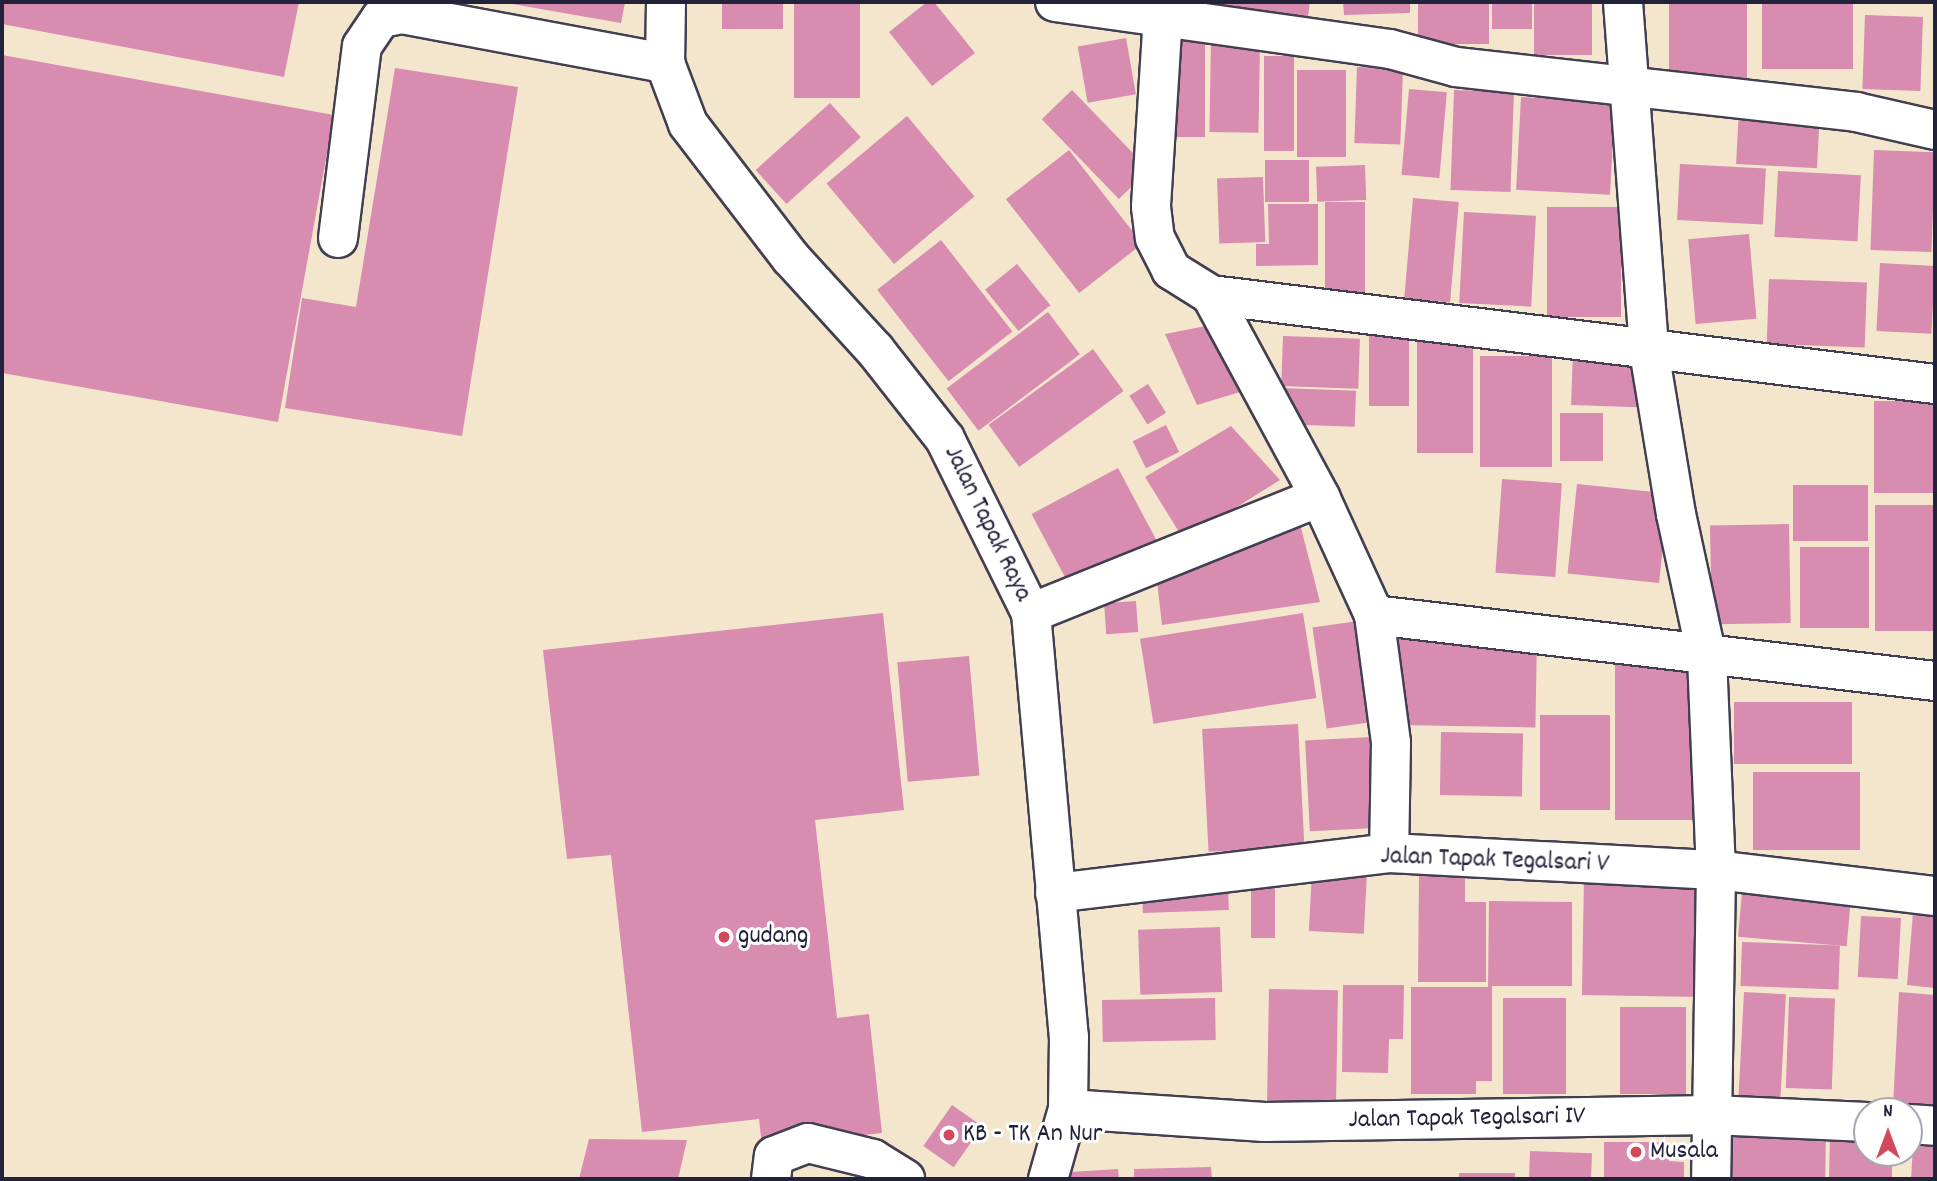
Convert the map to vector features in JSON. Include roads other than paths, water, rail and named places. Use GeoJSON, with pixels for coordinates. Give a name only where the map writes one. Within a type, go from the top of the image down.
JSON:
{"type":"FeatureCollection","features":[{"type":"Feature","properties":{"kind":"street","name":"Jalan Tapak Raya"},"geometry":{"type":"LineString","coordinates":[[666,2],[665,63],[688,124],[791,258],[875,350],[945,439],[1031,613],[1069,1037],[1068,1109],[1048,1179]]}},
{"type":"Feature","properties":{"kind":"street"},"geometry":{"type":"LineString","coordinates":[[1055,2],[1390,50],[1456,67],[1627,83],[1856,112],[1935,130]]}},
{"type":"Feature","properties":{"kind":"street"},"geometry":{"type":"LineString","coordinates":[[1623,2],[1649,351],[1676,514],[1707,657],[1716,870],[1712,1179]]}},
{"type":"Feature","properties":{"kind":"street"},"geometry":{"type":"LineString","coordinates":[[338,238],[362,46],[381,18],[402,14],[665,63]]}},
{"type":"Feature","properties":{"kind":"street"},"geometry":{"type":"LineString","coordinates":[[1163,16],[1151,207],[1155,237],[1171,270],[1211,295],[1649,351],[1935,384]]}},
{"type":"Feature","properties":{"kind":"street"},"geometry":{"type":"LineString","coordinates":[[1211,295],[1320,497],[1374,615],[1391,743],[1389,853]]}},
{"type":"Feature","properties":{"kind":"street"},"geometry":{"type":"LineString","coordinates":[[1031,613],[1320,497]]}},
{"type":"Feature","properties":{"kind":"street"},"geometry":{"type":"LineString","coordinates":[[1374,615],[1525,630],[1707,657],[1935,681]]}},
{"type":"Feature","properties":{"kind":"street","name":"Jalan Tapak Tegalsari V"},"geometry":{"type":"LineString","coordinates":[[1055,893],[1389,853],[1716,870],[1935,896]]}},
{"type":"Feature","properties":{"kind":"street","name":"Jalan Tapak Tegalsari IV"},"geometry":{"type":"LineString","coordinates":[[1068,1109],[1265,1122],[1712,1115],[1853,1121]]}},
{"type":"Feature","properties":{"kind":"street"},"geometry":{"type":"LineString","coordinates":[[771,1179],[774,1156],[808,1143],[873,1159],[905,1179]]}},
{"type":"Feature","properties":{"kind":"place","name":"gudang"},"geometry":{"type":"Point","coordinates":[724,937]}},
{"type":"Feature","properties":{"kind":"place","name":"KB - TK An Nur"},"geometry":{"type":"Point","coordinates":[949,1135]}},
{"type":"Feature","properties":{"kind":"place","name":"Musala"},"geometry":{"type":"Point","coordinates":[1636,1152]}}]}
